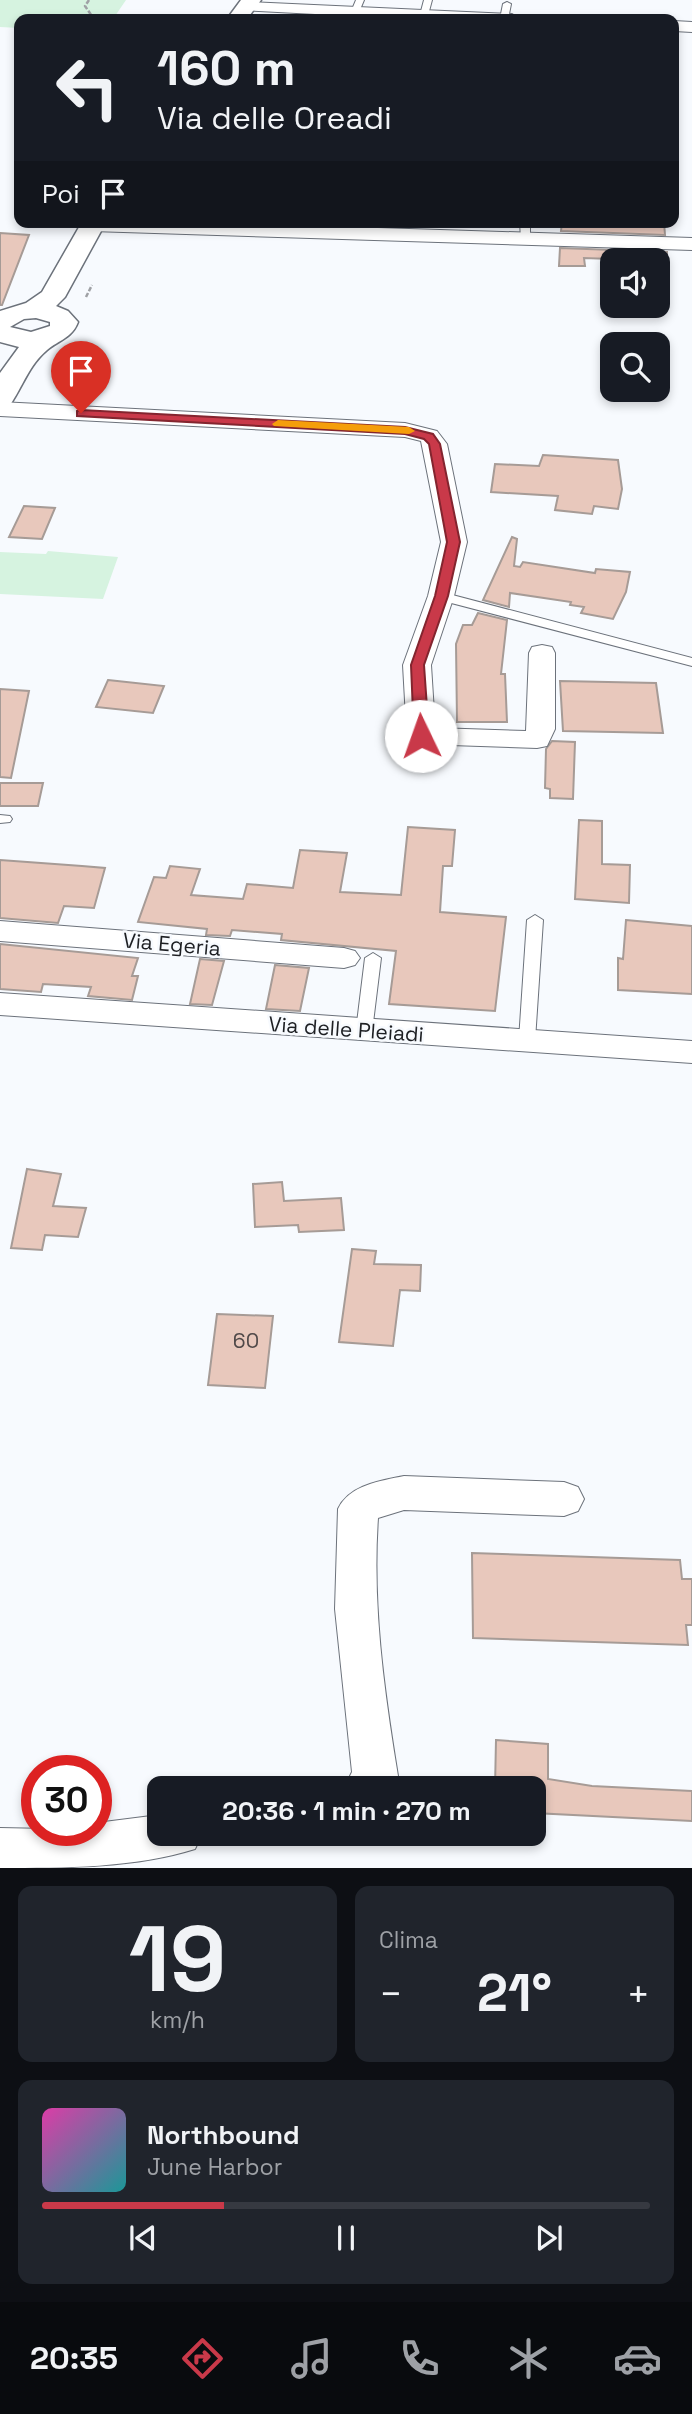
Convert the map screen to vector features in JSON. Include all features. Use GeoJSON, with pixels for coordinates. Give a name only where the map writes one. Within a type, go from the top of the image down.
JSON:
{"type":"FeatureCollection","features":[{"type":"Feature","properties":{"kind":"street"},"geometry":{"type":"LineString","coordinates":[[245,9],[358,6],[507,14]]}},
{"type":"Feature","properties":{"kind":"street"},"geometry":{"type":"LineString","coordinates":[[0,399],[23,324],[90,228]]}},
{"type":"Feature","properties":{"kind":"street"},"geometry":{"type":"LineString","coordinates":[[340,228],[525,231],[692,244]]}},
{"type":"Feature","properties":{"kind":"street"},"geometry":{"type":"LineString","coordinates":[[0,409],[419,432],[429,436],[435,444],[454,542],[441,596],[417,665],[421,736],[537,740],[541,729],[542,653]]}},
{"type":"Feature","properties":{"kind":"street","name":"Via Egeria"},"geometry":{"type":"LineString","coordinates":[[0,931],[358,958]]}},
{"type":"Feature","properties":{"kind":"street","name":"Via delle Pleiadi"},"geometry":{"type":"LineString","coordinates":[[0,1004],[692,1052]]}},
{"type":"Feature","properties":{"kind":"street"},"geometry":{"type":"LineString","coordinates":[[375,1776],[362,1691],[354,1553],[358,1509],[377,1499],[404,1493],[564,1499]]}},
{"type":"Feature","properties":{"kind":"street"},"geometry":{"type":"LineString","coordinates":[[0,1850],[54,1851],[147,1839]]}},
{"type":"Feature","properties":{"kind":"lane"},"geometry":{"type":"LineString","coordinates":[[441,596],[692,662]]}},
{"type":"Feature","properties":{"kind":"lane"},"geometry":{"type":"LineString","coordinates":[[527,1040],[535,920]]}},
{"type":"Feature","properties":{"kind":"lane"},"geometry":{"type":"LineString","coordinates":[[358,958],[364,1031]]}},
{"type":"Feature","properties":{"kind":"green space"},"geometry":{"type":"Polygon","coordinates":[[[0,0],[126,0],[116,14],[14,14],[14,28],[0,27],[0,0]]]}},
{"type":"Feature","properties":{"kind":"green space"},"geometry":{"type":"Polygon","coordinates":[[[48,551],[118,557],[103,599],[0,594],[0,552],[46,554],[48,551]]]}},
{"type":"Feature","properties":{"kind":"building"},"geometry":{"type":"Polygon","coordinates":[[[561,228],[664,228],[665,235],[561,231],[561,228]]]}},
{"type":"Feature","properties":{"kind":"building"},"geometry":{"type":"Polygon","coordinates":[[[0,233],[29,235],[2,305],[0,305],[0,233]]]}},
{"type":"Feature","properties":{"kind":"building"},"geometry":{"type":"Polygon","coordinates":[[[560,248],[600,249],[600,259],[584,258],[585,266],[559,266],[560,248]]]}},
{"type":"Feature","properties":{"kind":"building"},"geometry":{"type":"Polygon","coordinates":[[[543,455],[618,460],[622,489],[618,509],[594,506],[592,514],[555,510],[558,496],[491,492],[495,464],[539,466],[543,455]]]}},
{"type":"Feature","properties":{"kind":"building"},"geometry":{"type":"Polygon","coordinates":[[[24,506],[55,508],[42,539],[9,537],[24,506]]]}},
{"type":"Feature","properties":{"kind":"building"},"geometry":{"type":"Polygon","coordinates":[[[512,537],[517,539],[514,566],[520,567],[523,562],[595,573],[596,569],[630,572],[626,592],[613,619],[581,613],[584,607],[570,605],[571,602],[510,593],[509,607],[483,600],[512,537]]]}},
{"type":"Feature","properties":{"kind":"building"},"geometry":{"type":"Polygon","coordinates":[[[478,613],[507,620],[501,674],[505,674],[507,722],[457,722],[456,644],[463,625],[472,625],[478,613]]]}},
{"type":"Feature","properties":{"kind":"building"},"geometry":{"type":"Polygon","coordinates":[[[108,680],[164,686],[153,713],[96,707],[108,680]]]}},
{"type":"Feature","properties":{"kind":"building"},"geometry":{"type":"Polygon","coordinates":[[[560,681],[656,683],[663,733],[563,731],[560,681]]]}},
{"type":"Feature","properties":{"kind":"building"},"geometry":{"type":"Polygon","coordinates":[[[0,689],[29,691],[11,778],[0,777],[0,689]]]}},
{"type":"Feature","properties":{"kind":"building"},"geometry":{"type":"Polygon","coordinates":[[[552,741],[575,742],[573,799],[550,798],[550,789],[545,788],[546,749],[552,741]]]}},
{"type":"Feature","properties":{"kind":"building"},"geometry":{"type":"Polygon","coordinates":[[[0,783],[43,783],[38,806],[0,806],[0,783]]]}},
{"type":"Feature","properties":{"kind":"building"},"geometry":{"type":"Polygon","coordinates":[[[579,820],[602,821],[602,864],[630,865],[629,903],[575,899],[579,820]]]}},
{"type":"Feature","properties":{"kind":"building"},"geometry":{"type":"Polygon","coordinates":[[[408,827],[455,830],[452,866],[443,866],[440,912],[506,917],[495,1011],[389,1004],[396,951],[281,940],[282,934],[232,930],[230,936],[206,935],[207,929],[138,922],[154,877],[166,878],[170,866],[200,869],[191,895],[243,899],[247,884],[293,888],[300,850],[347,853],[340,892],[401,895],[408,827]]]}},
{"type":"Feature","properties":{"kind":"building"},"geometry":{"type":"Polygon","coordinates":[[[0,860],[105,868],[94,908],[64,906],[58,923],[0,918],[0,860]]]}},
{"type":"Feature","properties":{"kind":"building"},"geometry":{"type":"Polygon","coordinates":[[[626,920],[692,926],[692,994],[618,990],[618,958],[623,959],[626,920]]]}},
{"type":"Feature","properties":{"kind":"building"},"geometry":{"type":"Polygon","coordinates":[[[0,944],[138,958],[132,976],[138,976],[132,1000],[88,996],[91,987],[43,984],[41,992],[0,989],[0,944]]]}},
{"type":"Feature","properties":{"kind":"building"},"geometry":{"type":"Polygon","coordinates":[[[200,959],[224,961],[212,1005],[190,1004],[200,959]]]}},
{"type":"Feature","properties":{"kind":"building"},"geometry":{"type":"Polygon","coordinates":[[[275,965],[309,968],[300,1011],[266,1009],[275,965]]]}},
{"type":"Feature","properties":{"kind":"building"},"geometry":{"type":"Polygon","coordinates":[[[27,1169],[61,1174],[53,1206],[86,1208],[78,1237],[45,1235],[42,1250],[11,1248],[27,1169]]]}},
{"type":"Feature","properties":{"kind":"building"},"geometry":{"type":"Polygon","coordinates":[[[282,1182],[284,1201],[341,1198],[344,1230],[299,1232],[298,1225],[255,1227],[253,1184],[282,1182]]]}},
{"type":"Feature","properties":{"kind":"building"},"geometry":{"type":"Polygon","coordinates":[[[352,1249],[376,1251],[374,1264],[421,1265],[420,1291],[400,1290],[393,1346],[339,1342],[352,1249]]]}},
{"type":"Feature","properties":{"kind":"building"},"geometry":{"type":"Polygon","coordinates":[[[217,1314],[273,1316],[265,1388],[208,1385],[217,1314]]]}},
{"type":"Feature","properties":{"kind":"building"},"geometry":{"type":"Polygon","coordinates":[[[472,1553],[680,1560],[682,1579],[692,1579],[692,1625],[686,1625],[688,1645],[473,1638],[472,1553]]]}},
{"type":"Feature","properties":{"kind":"building"},"geometry":{"type":"Polygon","coordinates":[[[496,1740],[548,1744],[548,1779],[592,1786],[692,1791],[692,1821],[546,1814],[546,1776],[495,1776],[496,1740]]]}},
{"type":"Feature","properties":{"kind":"slow traffic"},"geometry":{"type":"LineString","coordinates":[[278,424],[409,431]]}},
{"type":"Feature","properties":{"kind":"route"},"geometry":{"type":"LineString","coordinates":[[81,413],[405,430],[429,436],[435,444],[454,542],[441,596],[417,665],[421,736]]}}]}
